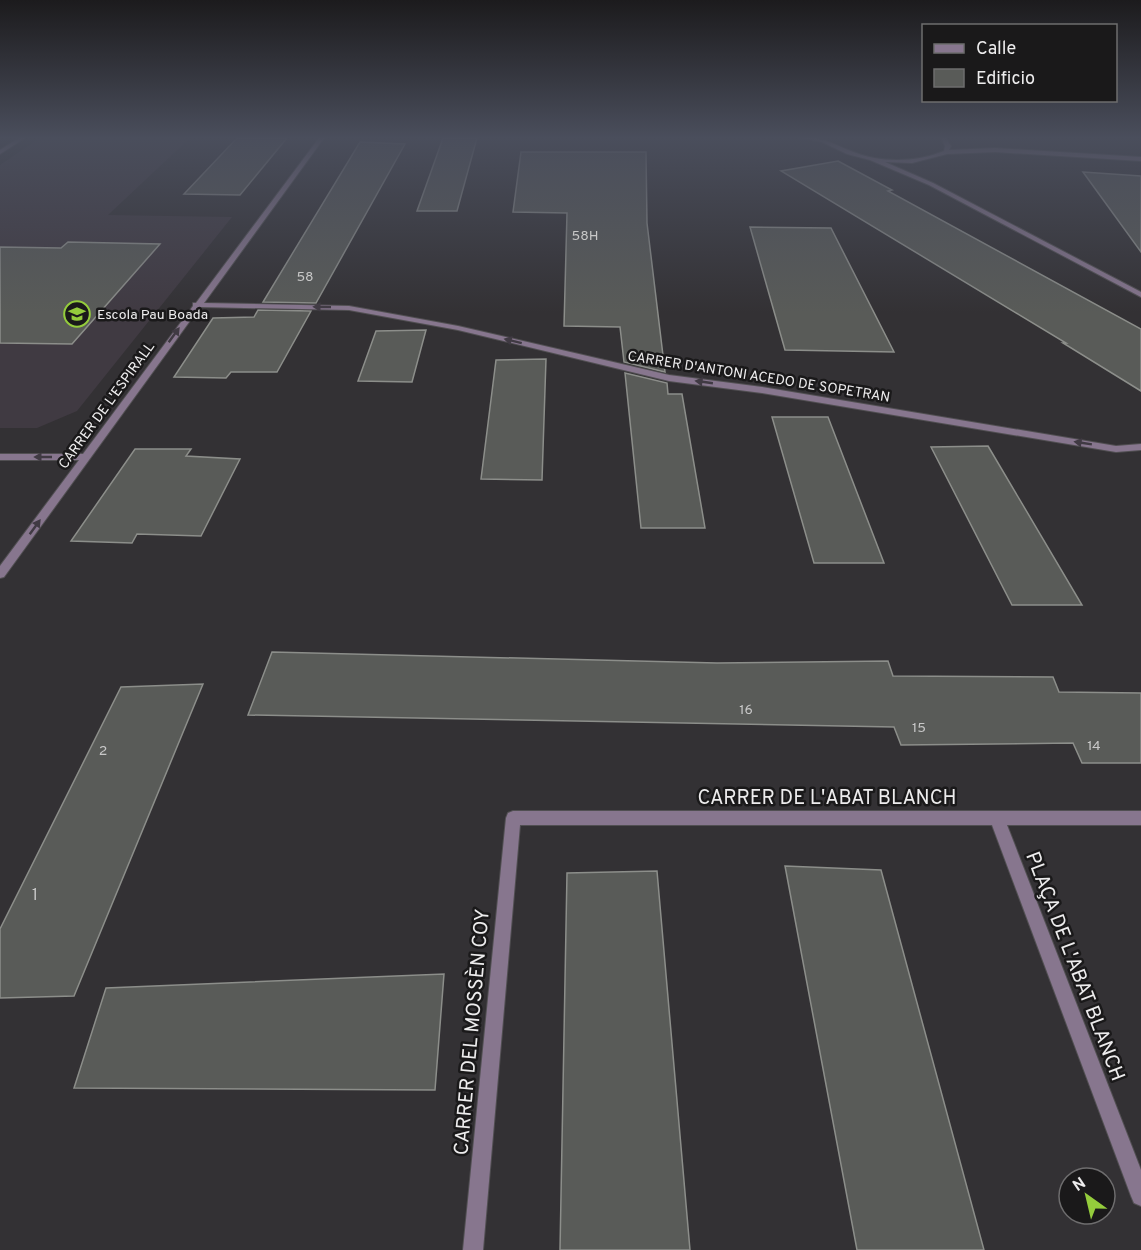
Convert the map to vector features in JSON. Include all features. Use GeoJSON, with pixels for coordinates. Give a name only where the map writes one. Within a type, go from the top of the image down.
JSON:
{"type":"FeatureCollection","features":[{"type":"Feature","properties":{"kind":"street","name":"CARRER DE L'ESPIRALL"},"geometry":{"type":"LineString","coordinates":[[0,574],[277,196]]}},
{"type":"Feature","properties":{"kind":"street"},"geometry":{"type":"LineString","coordinates":[[954,196],[1141,296]]}},
{"type":"Feature","properties":{"kind":"street","name":"CARRER D'ANTONI ACEDO DE SOPETRAN"},"geometry":{"type":"LineString","coordinates":[[196,305],[349,308],[458,328],[669,378],[762,390],[1116,449],[1141,447]]}},
{"type":"Feature","properties":{"kind":"street"},"geometry":{"type":"LineString","coordinates":[[0,457],[86,457]]}},
{"type":"Feature","properties":{"kind":"street","name":"CARRER DE L'ABAT BLANCH"},"geometry":{"type":"LineString","coordinates":[[513,818],[1141,818]]}},
{"type":"Feature","properties":{"kind":"street","name":"CARRER DEL MOSSÈN COY"},"geometry":{"type":"LineString","coordinates":[[473,1250],[513,818]]}},
{"type":"Feature","properties":{"kind":"street","name":"PLAÇA DE L'ABAT BLANCH"},"geometry":{"type":"LineString","coordinates":[[997,818],[1141,1196]]}},
{"type":"Feature","properties":{"kind":"shaded area","name":"Escola Pau Boada"},"geometry":{"type":"Polygon","coordinates":[[[0,196],[128,196],[108,215],[232,217],[77,411],[37,428],[0,428],[0,196]]]}},
{"type":"Feature","properties":{"kind":"building"},"geometry":{"type":"Polygon","coordinates":[[[327,196],[376,196],[316,303],[263,302],[327,196]]]}},
{"type":"Feature","properties":{"kind":"building"},"geometry":{"type":"Polygon","coordinates":[[[422,196],[461,196],[457,211],[417,211],[422,196]]]}},
{"type":"Feature","properties":{"kind":"building"},"geometry":{"type":"Polygon","coordinates":[[[515,196],[647,196],[647,223],[665,372],[624,362],[620,327],[564,326],[567,213],[513,212],[515,196]]]}},
{"type":"Feature","properties":{"kind":"building"},"geometry":{"type":"Polygon","coordinates":[[[823,196],[898,196],[1141,329],[1141,391],[1063,343],[1066,343],[823,196]]]}},
{"type":"Feature","properties":{"kind":"building"},"geometry":{"type":"Polygon","coordinates":[[[1101,196],[1141,196],[1141,252],[1101,196]]]}},
{"type":"Feature","properties":{"kind":"building"},"geometry":{"type":"Polygon","coordinates":[[[750,227],[831,228],[894,352],[785,350],[750,227]]]}},
{"type":"Feature","properties":{"kind":"building"},"geometry":{"type":"Polygon","coordinates":[[[68,242],[160,244],[72,344],[0,343],[0,247],[61,248],[68,242]]]}},
{"type":"Feature","properties":{"kind":"building"},"geometry":{"type":"Polygon","coordinates":[[[258,310],[311,311],[277,372],[231,372],[226,378],[174,377],[213,318],[254,317],[258,310]]]}},
{"type":"Feature","properties":{"kind":"building"},"geometry":{"type":"Polygon","coordinates":[[[426,330],[412,382],[358,381],[376,331],[426,330]]]}},
{"type":"Feature","properties":{"kind":"building"},"geometry":{"type":"Polygon","coordinates":[[[546,359],[542,480],[481,479],[496,360],[546,359]]]}},
{"type":"Feature","properties":{"kind":"building"},"geometry":{"type":"Polygon","coordinates":[[[625,373],[667,383],[668,394],[682,394],[705,528],[641,528],[625,373]]]}},
{"type":"Feature","properties":{"kind":"building"},"geometry":{"type":"Polygon","coordinates":[[[772,417],[828,417],[884,563],[814,563],[772,417]]]}},
{"type":"Feature","properties":{"kind":"building"},"geometry":{"type":"Polygon","coordinates":[[[988,446],[1082,605],[1012,605],[931,447],[988,446]]]}},
{"type":"Feature","properties":{"kind":"building"},"geometry":{"type":"Polygon","coordinates":[[[135,449],[191,449],[186,456],[240,459],[201,536],[137,534],[132,543],[71,541],[135,449]]]}},
{"type":"Feature","properties":{"kind":"building"},"geometry":{"type":"Polygon","coordinates":[[[272,652],[717,663],[888,661],[893,676],[1053,677],[1059,692],[1141,693],[1141,763],[1082,763],[1073,743],[901,745],[894,727],[248,715],[272,652]]]}},
{"type":"Feature","properties":{"kind":"building"},"geometry":{"type":"Polygon","coordinates":[[[203,684],[74,996],[0,998],[0,929],[121,687],[203,684]]]}},
{"type":"Feature","properties":{"kind":"building"},"geometry":{"type":"Polygon","coordinates":[[[785,866],[881,870],[984,1250],[857,1250],[785,866]]]}},
{"type":"Feature","properties":{"kind":"building"},"geometry":{"type":"Polygon","coordinates":[[[657,871],[690,1250],[560,1250],[567,873],[657,871]]]}},
{"type":"Feature","properties":{"kind":"building"},"geometry":{"type":"Polygon","coordinates":[[[444,974],[435,1090],[74,1088],[106,988],[444,974]]]}},
{"type":"Feature","properties":{"kind":"place","name":"Escola Pau Boada"},"geometry":{"type":"Point","coordinates":[77,314]}}]}
